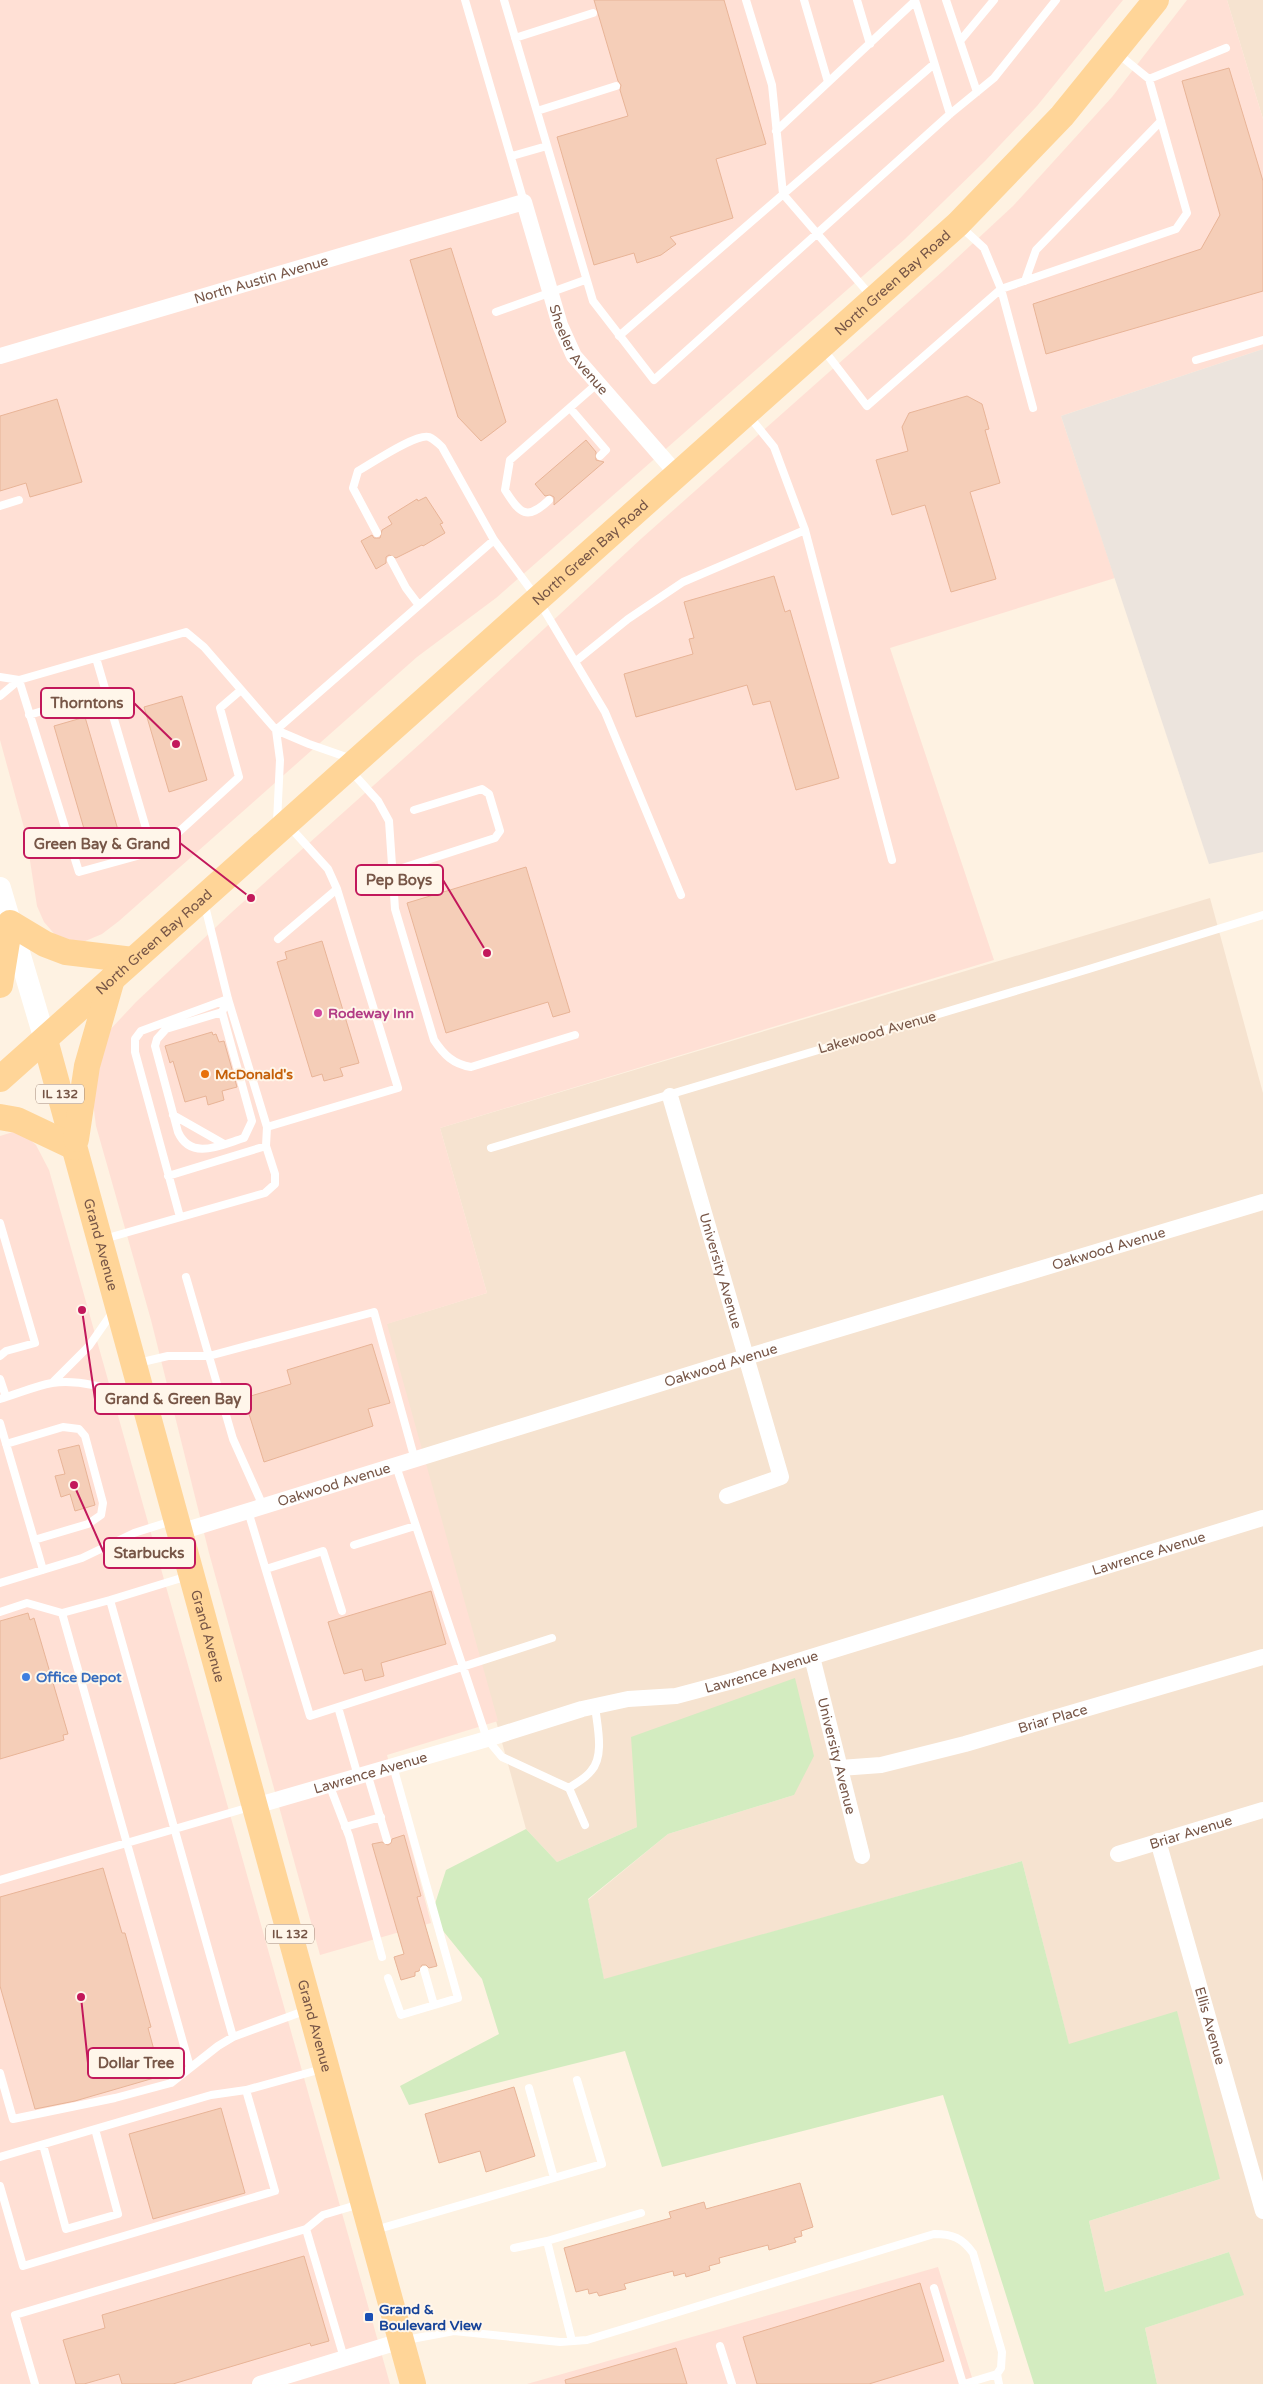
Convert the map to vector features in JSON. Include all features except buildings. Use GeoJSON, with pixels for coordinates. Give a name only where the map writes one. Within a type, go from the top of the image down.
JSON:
{"type":"FeatureCollection","features":[{"type":"Feature","properties":{"kind":"main road","name":"North Green Bay Road"},"geometry":{"type":"LineString","coordinates":[[0,1079],[958,224],[1050,130],[1156,0]]}},
{"type":"Feature","properties":{"kind":"main road","name":"Grand Avenue"},"geometry":{"type":"LineString","coordinates":[[0,888],[45,1040],[413,2384]]}},
{"type":"Feature","properties":{"kind":"main road"},"geometry":{"type":"LineString","coordinates":[[0,985],[10,923],[45,944],[66,952],[133,960]]}},
{"type":"Feature","properties":{"kind":"main road"},"geometry":{"type":"LineString","coordinates":[[0,1117],[18,1120],[74,1147],[87,1066],[112,979]]}},
{"type":"Feature","properties":{"kind":"street","name":"Sheeler Avenue"},"geometry":{"type":"LineString","coordinates":[[524,202],[560,324],[574,356],[677,474]]}},
{"type":"Feature","properties":{"kind":"street","name":"North Austin Avenue"},"geometry":{"type":"LineString","coordinates":[[0,356],[524,202]]}},
{"type":"Feature","properties":{"kind":"street","name":"University Avenue"},"geometry":{"type":"LineString","coordinates":[[670,1096],[782,1477],[727,1496]]}},
{"type":"Feature","properties":{"kind":"street","name":"Oakwood Avenue"},"geometry":{"type":"LineString","coordinates":[[178,1526],[255,1509],[746,1357],[1263,1202]]}},
{"type":"Feature","properties":{"kind":"street","name":"Lawrence Avenue"},"geometry":{"type":"LineString","coordinates":[[255,1806],[595,1706],[628,1699],[676,1696],[812,1657],[1263,1518]]}},
{"type":"Feature","properties":{"kind":"street","name":"University Avenue"},"geometry":{"type":"LineString","coordinates":[[812,1657],[862,1856]]}},
{"type":"Feature","properties":{"kind":"street","name":"Briar Place"},"geometry":{"type":"LineString","coordinates":[[840,1768],[881,1765],[965,1744],[1263,1657]]}},
{"type":"Feature","properties":{"kind":"street","name":"Briar Avenue"},"geometry":{"type":"LineString","coordinates":[[1118,1854],[1263,1810]]}},
{"type":"Feature","properties":{"kind":"street","name":"Ellis Avenue"},"geometry":{"type":"LineString","coordinates":[[1158,1842],[1263,2211]]}},
{"type":"Feature","properties":{"kind":"street"},"geometry":{"type":"LineString","coordinates":[[260,2384],[287,2380],[344,2358],[401,2341]]}},
{"type":"Feature","properties":{"kind":"lane"},"geometry":{"type":"LineString","coordinates":[[465,0],[524,202]]}},
{"type":"Feature","properties":{"kind":"lane"},"geometry":{"type":"LineString","coordinates":[[504,0],[592,301],[654,380],[950,114],[994,78],[1056,0]]}},
{"type":"Feature","properties":{"kind":"lane"},"geometry":{"type":"LineString","coordinates":[[746,0],[772,85],[784,194],[874,299]]}},
{"type":"Feature","properties":{"kind":"lane"},"geometry":{"type":"LineString","coordinates":[[804,0],[828,82]]}},
{"type":"Feature","properties":{"kind":"lane"},"geometry":{"type":"LineString","coordinates":[[857,0],[870,44]]}},
{"type":"Feature","properties":{"kind":"lane"},"geometry":{"type":"LineString","coordinates":[[776,131],[915,0],[950,114]]}},
{"type":"Feature","properties":{"kind":"lane"},"geometry":{"type":"LineString","coordinates":[[946,0],[977,92]]}},
{"type":"Feature","properties":{"kind":"lane"},"geometry":{"type":"LineString","coordinates":[[960,41],[994,0]]}},
{"type":"Feature","properties":{"kind":"lane"},"geometry":{"type":"LineString","coordinates":[[515,38],[593,13]]}},
{"type":"Feature","properties":{"kind":"lane"},"geometry":{"type":"LineString","coordinates":[[1149,79],[1226,48]]}},
{"type":"Feature","properties":{"kind":"lane"},"geometry":{"type":"LineString","coordinates":[[820,346],[867,406],[1001,289],[1176,230],[1187,213],[1149,79],[1115,52]]}},
{"type":"Feature","properties":{"kind":"lane"},"geometry":{"type":"LineString","coordinates":[[619,336],[934,64]]}},
{"type":"Feature","properties":{"kind":"lane"},"geometry":{"type":"LineString","coordinates":[[537,110],[616,86]]}},
{"type":"Feature","properties":{"kind":"lane"},"geometry":{"type":"LineString","coordinates":[[1025,281],[1036,250],[1161,121]]}},
{"type":"Feature","properties":{"kind":"lane"},"geometry":{"type":"LineString","coordinates":[[512,156],[547,146]]}},
{"type":"Feature","properties":{"kind":"lane"},"geometry":{"type":"LineString","coordinates":[[958,224],[984,248],[1001,289],[1032,408]]}},
{"type":"Feature","properties":{"kind":"lane"},"geometry":{"type":"LineString","coordinates":[[496,312],[585,280]]}},
{"type":"Feature","properties":{"kind":"lane"},"geometry":{"type":"LineString","coordinates":[[1196,360],[1263,340]]}},
{"type":"Feature","properties":{"kind":"lane"},"geometry":{"type":"LineString","coordinates":[[549,500],[536,512],[531,513],[524,512],[514,504],[505,490],[510,460],[598,383]]}},
{"type":"Feature","properties":{"kind":"lane"},"geometry":{"type":"LineString","coordinates":[[570,408],[606,450],[600,456]]}},
{"type":"Feature","properties":{"kind":"lane"},"geometry":{"type":"LineString","coordinates":[[746,412],[774,447],[805,530],[892,860]]}},
{"type":"Feature","properties":{"kind":"lane"},"geometry":{"type":"LineString","coordinates":[[376,532],[353,488],[358,471],[402,446],[430,437],[442,447],[494,540],[538,598],[605,712],[681,895]]}},
{"type":"Feature","properties":{"kind":"lane"},"geometry":{"type":"LineString","coordinates":[[0,506],[19,500]]}},
{"type":"Feature","properties":{"kind":"lane"},"geometry":{"type":"LineString","coordinates":[[576,661],[628,619],[683,582],[805,530]]}},
{"type":"Feature","properties":{"kind":"lane"},"geometry":{"type":"LineString","coordinates":[[276,730],[418,604],[494,540]]}},
{"type":"Feature","properties":{"kind":"lane"},"geometry":{"type":"LineString","coordinates":[[391,560],[406,588],[418,604]]}},
{"type":"Feature","properties":{"kind":"lane"},"geometry":{"type":"LineString","coordinates":[[0,696],[19,680],[186,632],[204,647],[276,730],[354,765],[378,801],[389,821],[396,909],[434,1040],[450,1060],[461,1066],[471,1067],[576,1035]]}},
{"type":"Feature","properties":{"kind":"lane"},"geometry":{"type":"LineString","coordinates":[[96,658],[153,852]]}},
{"type":"Feature","properties":{"kind":"lane"},"geometry":{"type":"LineString","coordinates":[[0,676],[19,680]]}},
{"type":"Feature","properties":{"kind":"lane"},"geometry":{"type":"LineString","coordinates":[[19,680],[28,715],[79,872],[159,850],[239,777],[220,708],[241,690]]}},
{"type":"Feature","properties":{"kind":"lane"},"geometry":{"type":"LineString","coordinates":[[28,715],[106,692]]}},
{"type":"Feature","properties":{"kind":"lane"},"geometry":{"type":"LineString","coordinates":[[267,1127],[398,1088],[337,889],[328,870],[282,828],[280,760],[276,730]]}},
{"type":"Feature","properties":{"kind":"lane"},"geometry":{"type":"LineString","coordinates":[[392,871],[495,838],[500,831],[489,794],[482,790],[414,810]]}},
{"type":"Feature","properties":{"kind":"lane"},"geometry":{"type":"LineString","coordinates":[[278,939],[337,889]]}},
{"type":"Feature","properties":{"kind":"lane"},"geometry":{"type":"LineString","coordinates":[[100,1240],[265,1193],[272,1189],[275,1184],[275,1174],[266,1146],[267,1127],[228,1000],[203,898]]}},
{"type":"Feature","properties":{"kind":"lane","name":"Lakewood Avenue"},"geometry":{"type":"LineString","coordinates":[[491,1148],[670,1096],[750,1069],[1080,972],[1263,914]]}},
{"type":"Feature","properties":{"kind":"lane"},"geometry":{"type":"LineString","coordinates":[[222,1012],[166,1029],[157,1039],[155,1046],[181,1139],[190,1147],[205,1150],[244,1138],[252,1121],[222,1012],[228,1000]]}},
{"type":"Feature","properties":{"kind":"lane"},"geometry":{"type":"LineString","coordinates":[[180,1218],[136,1052],[135,1039],[141,1031],[228,1000]]}},
{"type":"Feature","properties":{"kind":"lane"},"geometry":{"type":"LineString","coordinates":[[174,1115],[224,1144]]}},
{"type":"Feature","properties":{"kind":"lane"},"geometry":{"type":"LineString","coordinates":[[168,1176],[266,1146]]}},
{"type":"Feature","properties":{"kind":"lane"},"geometry":{"type":"LineString","coordinates":[[0,1223],[34,1343],[6,1351],[0,1356]]}},
{"type":"Feature","properties":{"kind":"lane"},"geometry":{"type":"LineString","coordinates":[[186,1277],[232,1439],[255,1509],[266,1569],[310,1716],[552,1638]]}},
{"type":"Feature","properties":{"kind":"lane"},"geometry":{"type":"LineString","coordinates":[[52,1384],[89,1346],[118,1305]]}},
{"type":"Feature","properties":{"kind":"lane"},"geometry":{"type":"LineString","coordinates":[[134,1364],[168,1356],[209,1356],[374,1312],[416,1460]]}},
{"type":"Feature","properties":{"kind":"lane"},"geometry":{"type":"LineString","coordinates":[[0,1379],[3,1398],[52,1384],[93,1384],[144,1400]]}},
{"type":"Feature","properties":{"kind":"lane"},"geometry":{"type":"LineString","coordinates":[[0,1423],[43,1570]]}},
{"type":"Feature","properties":{"kind":"lane"},"geometry":{"type":"LineString","coordinates":[[6,1444],[64,1427],[79,1429],[85,1436],[104,1503],[101,1515],[88,1524],[34,1540]]}},
{"type":"Feature","properties":{"kind":"lane"},"geometry":{"type":"LineString","coordinates":[[396,1466],[487,1739],[502,1757],[569,1788],[585,1824]]}},
{"type":"Feature","properties":{"kind":"lane"},"geometry":{"type":"LineString","coordinates":[[0,1581],[82,1558],[134,1533],[178,1526]]}},
{"type":"Feature","properties":{"kind":"lane"},"geometry":{"type":"LineString","coordinates":[[354,1545],[416,1526]]}},
{"type":"Feature","properties":{"kind":"lane"},"geometry":{"type":"LineString","coordinates":[[266,1569],[323,1551],[342,1611]]}},
{"type":"Feature","properties":{"kind":"lane"},"geometry":{"type":"LineString","coordinates":[[0,1612],[27,1603],[62,1613],[192,1574]]}},
{"type":"Feature","properties":{"kind":"lane"},"geometry":{"type":"LineString","coordinates":[[110,1600],[233,2037]]}},
{"type":"Feature","properties":{"kind":"lane"},"geometry":{"type":"LineString","coordinates":[[62,1613],[190,2067]]}},
{"type":"Feature","properties":{"kind":"lane"},"geometry":{"type":"LineString","coordinates":[[569,1788],[591,1772],[596,1763],[599,1744],[595,1706]]}},
{"type":"Feature","properties":{"kind":"lane"},"geometry":{"type":"LineString","coordinates":[[338,1707],[362,1775],[381,1817],[387,1840]]}},
{"type":"Feature","properties":{"kind":"lane"},"geometry":{"type":"LineString","coordinates":[[388,1978],[401,2015],[458,1998],[393,1766]]}},
{"type":"Feature","properties":{"kind":"lane"},"geometry":{"type":"LineString","coordinates":[[329,1784],[345,1827],[382,1957]]}},
{"type":"Feature","properties":{"kind":"lane"},"geometry":{"type":"LineString","coordinates":[[0,1880],[255,1806]]}},
{"type":"Feature","properties":{"kind":"lane"},"geometry":{"type":"LineString","coordinates":[[345,1827],[381,1817]]}},
{"type":"Feature","properties":{"kind":"lane"},"geometry":{"type":"LineString","coordinates":[[424,1970],[434,2005]]}},
{"type":"Feature","properties":{"kind":"lane"},"geometry":{"type":"LineString","coordinates":[[0,2073],[13,2118],[115,2098],[171,2083],[190,2067],[233,2037],[310,2009]]}},
{"type":"Feature","properties":{"kind":"lane"},"geometry":{"type":"LineString","coordinates":[[0,2157],[211,2095],[246,2090],[327,2068]]}},
{"type":"Feature","properties":{"kind":"lane"},"geometry":{"type":"LineString","coordinates":[[371,2232],[602,2164],[577,2080]]}},
{"type":"Feature","properties":{"kind":"lane"},"geometry":{"type":"LineString","coordinates":[[529,2088],[554,2178]]}},
{"type":"Feature","properties":{"kind":"lane"},"geometry":{"type":"LineString","coordinates":[[0,2186],[23,2266],[275,2191],[246,2090]]}},
{"type":"Feature","properties":{"kind":"lane"},"geometry":{"type":"LineString","coordinates":[[43,2145],[66,2229],[118,2214],[96,2129]]}},
{"type":"Feature","properties":{"kind":"lane"},"geometry":{"type":"LineString","coordinates":[[35,2384],[15,2315],[306,2229],[323,2215],[363,2203]]}},
{"type":"Feature","properties":{"kind":"lane"},"geometry":{"type":"LineString","coordinates":[[514,2248],[548,2241],[641,2213]]}},
{"type":"Feature","properties":{"kind":"lane"},"geometry":{"type":"LineString","coordinates":[[306,2229],[344,2358]]}},
{"type":"Feature","properties":{"kind":"lane"},"geometry":{"type":"LineString","coordinates":[[401,2341],[454,2331],[560,2342],[586,2340],[934,2234],[951,2234],[964,2242],[973,2253],[1002,2352],[1001,2368],[997,2374],[964,2384],[934,2288]]}},
{"type":"Feature","properties":{"kind":"lane"},"geometry":{"type":"LineString","coordinates":[[548,2241],[572,2341]]}},
{"type":"Feature","properties":{"kind":"lane"},"geometry":{"type":"LineString","coordinates":[[720,2346],[732,2384]]}},
{"type":"Feature","properties":{"kind":"lane"},"geometry":{"type":"LineString","coordinates":[[997,2374],[999,2384]]}},
{"type":"Feature","properties":{"kind":"shaded area"},"geometry":{"type":"Polygon","coordinates":[[[0,0],[1123,0],[1037,106],[985,161],[905,239],[496,598],[417,657],[119,921],[102,934],[83,942],[57,937],[44,922],[37,906],[26,835],[0,740],[0,0]]]}},
{"type":"Feature","properties":{"kind":"shaded area"},"geometry":{"type":"Polygon","coordinates":[[[1187,0],[1227,0],[1263,119],[1263,349],[1061,416],[1115,578],[890,648],[994,960],[440,1128],[487,1293],[387,1324],[498,1721],[387,1755],[431,1923],[320,1955],[209,1553],[151,1320],[96,1126],[92,1095],[107,1033],[136,1002],[232,912],[421,743],[642,538],[943,271],[1013,206],[1112,97],[1187,0]]]}},
{"type":"Feature","properties":{"kind":"shaded area"},"geometry":{"type":"Polygon","coordinates":[[[1227,0],[1263,0],[1263,119],[1227,0]]]}},
{"type":"Feature","properties":{"kind":"shaded area"},"geometry":{"type":"Polygon","coordinates":[[[1263,349],[1263,852],[1209,864],[1061,416],[1263,349]]]}},
{"type":"Feature","properties":{"kind":"shaded area"},"geometry":{"type":"Polygon","coordinates":[[[1210,898],[1263,1093],[1263,2384],[1157,2384],[1145,2328],[1243,2295],[1229,2252],[1105,2292],[1089,2221],[1220,2179],[1069,2045],[1022,1861],[604,1980],[588,1900],[668,1834],[794,1795],[637,1827],[557,1862],[526,1829],[386,1324],[487,1293],[440,1128],[1210,898]]]}},
{"type":"Feature","properties":{"kind":"shaded area"},"geometry":{"type":"Polygon","coordinates":[[[13,1132],[26,1136],[36,1145],[49,1170],[390,2384],[0,2384],[0,1136],[13,1132]]]}},
{"type":"Feature","properties":{"kind":"shaded area"},"geometry":{"type":"Polygon","coordinates":[[[938,2267],[974,2384],[527,2384],[938,2267]]]}},
{"type":"Feature","properties":{"kind":"green space"},"geometry":{"type":"Polygon","coordinates":[[[795,1678],[814,1756],[794,1795],[668,1834],[588,1899],[604,1979],[1022,1861],[1069,2044],[1177,2011],[1220,2179],[1089,2221],[1105,2292],[1229,2252],[1244,2295],[1145,2328],[1157,2384],[1034,2384],[943,2095],[662,2167],[625,2051],[409,2105],[400,2086],[499,2034],[482,1979],[431,1916],[446,1870],[526,1829],[557,1862],[637,1827],[631,1737],[795,1678]]]}},
{"type":"Feature","properties":{"kind":"place","name":"Thorntons"},"geometry":{"type":"Point","coordinates":[176,744]}},
{"type":"Feature","properties":{"kind":"place","name":"Green Bay & Grand"},"geometry":{"type":"Point","coordinates":[251,898]}},
{"type":"Feature","properties":{"kind":"place","name":"Pep Boys"},"geometry":{"type":"Point","coordinates":[487,953]}},
{"type":"Feature","properties":{"kind":"place","name":"Rodeway Inn"},"geometry":{"type":"Point","coordinates":[318,1013]}},
{"type":"Feature","properties":{"kind":"place","name":"McDonald's"},"geometry":{"type":"Point","coordinates":[205,1074]}},
{"type":"Feature","properties":{"kind":"place","name":"Grand & Green Bay"},"geometry":{"type":"Point","coordinates":[82,1310]}},
{"type":"Feature","properties":{"kind":"place","name":"Starbucks"},"geometry":{"type":"Point","coordinates":[74,1485]}},
{"type":"Feature","properties":{"kind":"place","name":"Office Depot"},"geometry":{"type":"Point","coordinates":[26,1677]}},
{"type":"Feature","properties":{"kind":"place","name":"Dollar Tree"},"geometry":{"type":"Point","coordinates":[81,1997]}},
{"type":"Feature","properties":{"kind":"place","name":"Grand & Boulevard View"},"geometry":{"type":"Point","coordinates":[369,2317]}}]}
